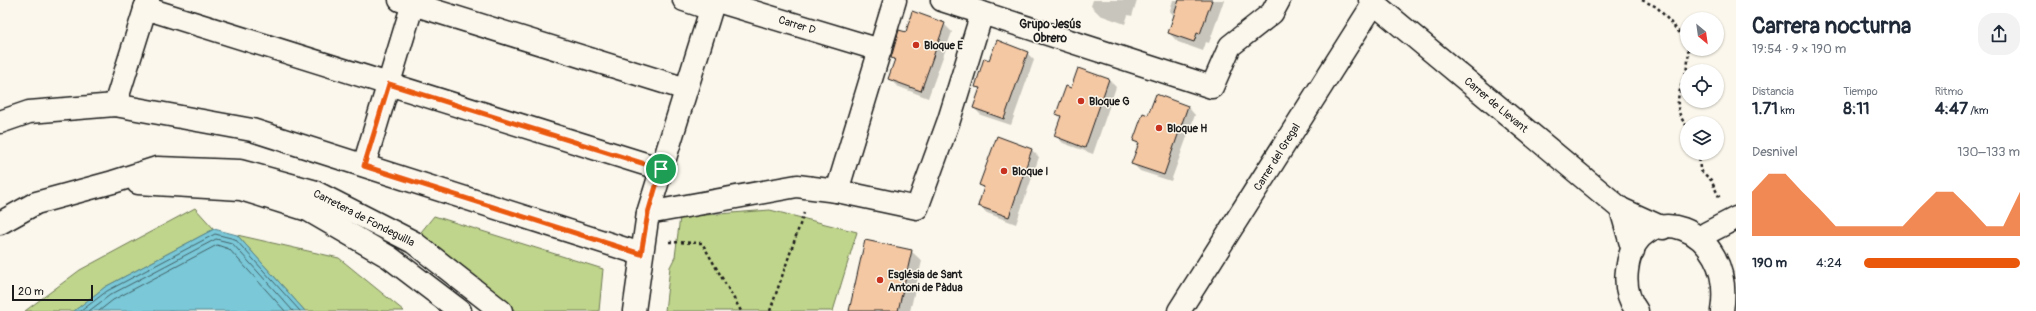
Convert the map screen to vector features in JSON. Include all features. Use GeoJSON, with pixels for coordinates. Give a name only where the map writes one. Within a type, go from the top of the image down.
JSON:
{"type":"FeatureCollection","features":[{"type":"Feature","properties":{"kind":"street","name":"Carrer D"},"geometry":{"type":"LineString","coordinates":[[684,0],[713,3],[880,50]]}},
{"type":"Feature","properties":{"kind":"street"},"geometry":{"type":"LineString","coordinates":[[837,191],[895,0]]}},
{"type":"Feature","properties":{"kind":"street"},"geometry":{"type":"LineString","coordinates":[[942,0],[1212,87],[1230,46],[1272,12],[1279,0]]}},
{"type":"Feature","properties":{"kind":"street"},"geometry":{"type":"LineString","coordinates":[[364,166],[389,84],[409,1],[686,89]]}},
{"type":"Feature","properties":{"kind":"street","name":"Carrer de Llevant"},"geometry":{"type":"LineString","coordinates":[[1372,2],[1621,209],[1663,228]]}},
{"type":"Feature","properties":{"kind":"street","name":"Carrer del Gregal"},"geometry":{"type":"LineString","coordinates":[[1179,311],[1372,2]]}},
{"type":"Feature","properties":{"kind":"street"},"geometry":{"type":"LineString","coordinates":[[634,311],[648,213],[713,3]]}},
{"type":"Feature","properties":{"kind":"street"},"geometry":{"type":"LineString","coordinates":[[116,105],[146,4],[389,84],[661,169]]}},
{"type":"Feature","properties":{"kind":"street"},"geometry":{"type":"LineString","coordinates":[[648,213],[797,186],[837,191],[917,208],[949,120],[982,13]]}},
{"type":"Feature","properties":{"kind":"street"},"geometry":{"type":"LineString","coordinates":[[0,122],[29,112],[116,105],[252,130],[641,254]]}},
{"type":"Feature","properties":{"kind":"street","name":"Carretera de Fondeguilla"},"geometry":{"type":"LineString","coordinates":[[0,223],[36,203],[113,182],[157,168],[240,171],[313,192],[413,242],[501,311]]}},
{"type":"Feature","properties":{"kind":"street","name":"Carretera de Fondeguilla"},"geometry":{"type":"LineString","coordinates":[[113,182],[165,183],[241,189],[308,210],[389,257],[460,311]]}},
{"type":"Feature","properties":{"kind":"street"},"geometry":{"type":"LineString","coordinates":[[1621,209],[1633,251]]}},
{"type":"Feature","properties":{"kind":"street"},"geometry":{"type":"LineString","coordinates":[[1707,233],[1733,220]]}},
{"type":"Feature","properties":{"kind":"street"},"geometry":{"type":"LineString","coordinates":[[1636,311],[1628,296],[1626,281],[1627,266],[1633,251],[1641,241],[1663,228],[1678,225],[1693,227],[1707,233],[1731,256],[1734,284],[1730,297],[1722,311]]}},
{"type":"Feature","properties":{"kind":"path"},"geometry":{"type":"LineString","coordinates":[[1642,0],[1657,7],[1680,33]]}},
{"type":"Feature","properties":{"kind":"path"},"geometry":{"type":"LineString","coordinates":[[1680,118],[1676,105],[1690,60],[1689,56]]}},
{"type":"Feature","properties":{"kind":"path"},"geometry":{"type":"LineString","coordinates":[[1699,160],[1700,170],[1711,180],[1733,220]]}},
{"type":"Feature","properties":{"kind":"path"},"geometry":{"type":"LineString","coordinates":[[770,311],[806,207]]}},
{"type":"Feature","properties":{"kind":"path"},"geometry":{"type":"LineString","coordinates":[[668,242],[702,243],[742,311]]}},
{"type":"Feature","properties":{"kind":"green space"},"geometry":{"type":"Polygon","coordinates":[[[195,208],[214,229],[105,287],[74,311],[25,311],[80,270],[195,208]]]}},
{"type":"Feature","properties":{"kind":"green space"},"geometry":{"type":"Polygon","coordinates":[[[770,210],[857,232],[833,311],[665,311],[670,267],[675,257],[680,217],[770,210]]]}},
{"type":"Feature","properties":{"kind":"green space"},"geometry":{"type":"Polygon","coordinates":[[[434,216],[603,269],[599,311],[516,311],[413,242],[434,216]]]}},
{"type":"Feature","properties":{"kind":"green space"},"geometry":{"type":"Polygon","coordinates":[[[237,235],[339,258],[404,311],[305,311],[237,235]]]}},
{"type":"Feature","properties":{"kind":"water"},"geometry":{"type":"Polygon","coordinates":[[[214,229],[237,235],[305,311],[74,311],[105,287],[214,229]]]}},
{"type":"Feature","properties":{"kind":"building"},"geometry":{"type":"Polygon","coordinates":[[[1179,0],[1212,0],[1200,34],[1197,33],[1194,42],[1168,33],[1179,0]]]}},
{"type":"Feature","properties":{"kind":"building","name":"Bloque E"},"geometry":{"type":"Polygon","coordinates":[[[912,11],[945,23],[921,91],[888,79],[895,59],[891,58],[899,30],[906,32],[912,11]]]}},
{"type":"Feature","properties":{"kind":"building"},"geometry":{"type":"Polygon","coordinates":[[[997,40],[1028,52],[1004,119],[973,108],[980,88],[975,87],[984,58],[989,60],[997,40]]]}},
{"type":"Feature","properties":{"kind":"building","name":"Bloque G"},"geometry":{"type":"Polygon","coordinates":[[[1078,68],[1109,79],[1085,148],[1054,136],[1061,116],[1056,114],[1066,86],[1071,88],[1078,68]]]}},
{"type":"Feature","properties":{"kind":"building","name":"Bloque H"},"geometry":{"type":"Polygon","coordinates":[[[1156,94],[1188,106],[1164,175],[1131,164],[1139,143],[1133,141],[1143,113],[1148,115],[1156,94]]]}},
{"type":"Feature","properties":{"kind":"building","name":"Bloque I"},"geometry":{"type":"Polygon","coordinates":[[[997,136],[1032,149],[1009,217],[978,206],[984,187],[979,185],[997,136]]]}},
{"type":"Feature","properties":{"kind":"building","name":"Església de Sant Antoni de Pàdua"},"geometry":{"type":"Polygon","coordinates":[[[865,240],[912,250],[898,311],[849,311],[865,240]]]}},
{"type":"Feature","properties":{"kind":"place","name":"Bloque E"},"geometry":{"type":"Point","coordinates":[916,45]}},
{"type":"Feature","properties":{"kind":"place","name":"Bloque G"},"geometry":{"type":"Point","coordinates":[1081,101]}},
{"type":"Feature","properties":{"kind":"place","name":"Bloque H"},"geometry":{"type":"Point","coordinates":[1159,128]}},
{"type":"Feature","properties":{"kind":"place","name":"Bloque I"},"geometry":{"type":"Point","coordinates":[1004,171]}},
{"type":"Feature","properties":{"kind":"place","name":"Església de Sant Antoni de Pàdua"},"geometry":{"type":"Point","coordinates":[880,280]}},
{"type":"Feature","properties":{"kind":"district","name":"Grupo Jesús Obrero"},"geometry":{"type":"Point","coordinates":[1050,31]}},
{"type":"Feature","properties":{"kind":"route"},"geometry":{"type":"LineString","coordinates":[[389,84],[661,169],[648,213],[641,254],[364,166],[389,84]]}}]}
